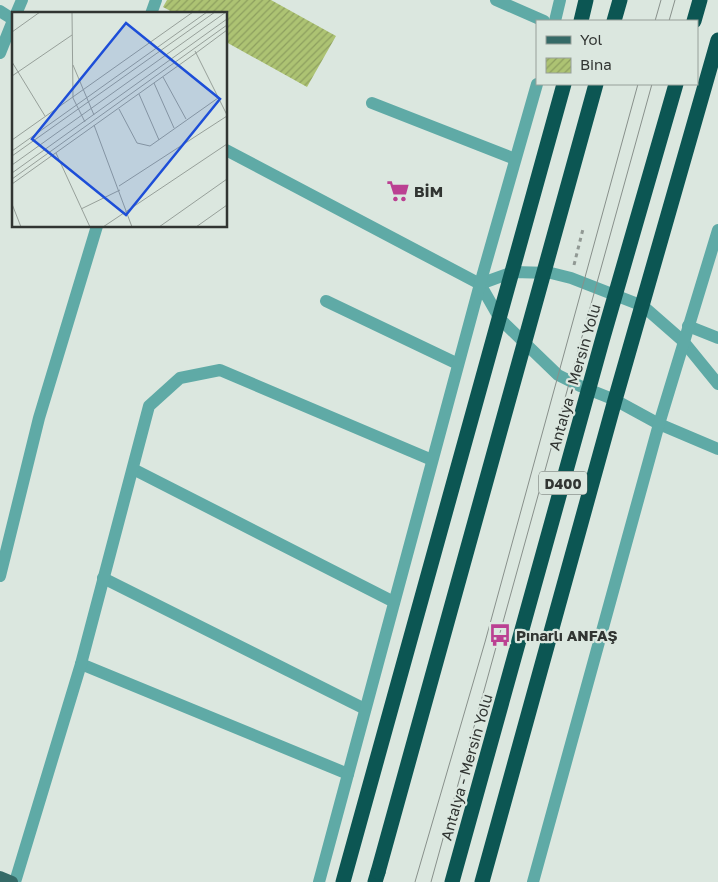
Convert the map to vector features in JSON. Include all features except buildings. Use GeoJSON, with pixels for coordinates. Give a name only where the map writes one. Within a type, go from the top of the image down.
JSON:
{"type":"FeatureCollection","features":[{"type":"Feature","properties":{"kind":"highway"},"geometry":{"type":"LineString","coordinates":[[581,20],[586,0]]}},
{"type":"Feature","properties":{"kind":"highway"},"geometry":{"type":"LineString","coordinates":[[614,20],[620,0]]}},
{"type":"Feature","properties":{"kind":"highway"},"geometry":{"type":"LineString","coordinates":[[694,20],[700,0]]}},
{"type":"Feature","properties":{"kind":"highway"},"geometry":{"type":"LineString","coordinates":[[482,882],[615,400],[718,40]]}},
{"type":"Feature","properties":{"kind":"highway"},"geometry":{"type":"LineString","coordinates":[[343,882],[564,85]]}},
{"type":"Feature","properties":{"kind":"highway"},"geometry":{"type":"LineString","coordinates":[[377,877],[596,85]]}},
{"type":"Feature","properties":{"kind":"highway","name":"Antalya - Mersin Yolu"},"geometry":{"type":"LineString","coordinates":[[452,882],[602,341],[676,85]]}},
{"type":"Feature","properties":{"kind":"main road"},"geometry":{"type":"LineString","coordinates":[[0,877],[14,882]]}},
{"type":"Feature","properties":{"kind":"street"},"geometry":{"type":"LineString","coordinates":[[17,12],[22,0]]}},
{"type":"Feature","properties":{"kind":"street"},"geometry":{"type":"LineString","coordinates":[[152,12],[156,0]]}},
{"type":"Feature","properties":{"kind":"street"},"geometry":{"type":"LineString","coordinates":[[496,0],[542,20]]}},
{"type":"Feature","properties":{"kind":"street"},"geometry":{"type":"LineString","coordinates":[[555,20],[560,0]]}},
{"type":"Feature","properties":{"kind":"street"},"geometry":{"type":"LineString","coordinates":[[0,11],[12,18]]}},
{"type":"Feature","properties":{"kind":"street"},"geometry":{"type":"LineString","coordinates":[[0,53],[12,24]]}},
{"type":"Feature","properties":{"kind":"street"},"geometry":{"type":"LineString","coordinates":[[319,882],[458,364],[537,85]]}},
{"type":"Feature","properties":{"kind":"street"},"geometry":{"type":"LineString","coordinates":[[372,103],[515,159]]}},
{"type":"Feature","properties":{"kind":"street"},"geometry":{"type":"LineString","coordinates":[[228,151],[480,284],[500,319],[558,375],[615,400],[659,424],[718,449]]}},
{"type":"Feature","properties":{"kind":"street"},"geometry":{"type":"LineString","coordinates":[[0,576],[39,418],[96,228]]}},
{"type":"Feature","properties":{"kind":"street"},"geometry":{"type":"LineString","coordinates":[[533,882],[659,424],[683,341],[714,255],[718,230]]}},
{"type":"Feature","properties":{"kind":"street"},"geometry":{"type":"LineString","coordinates":[[480,284],[513,272],[552,273],[571,278],[643,306],[713,368],[718,384]]}},
{"type":"Feature","properties":{"kind":"street"},"geometry":{"type":"LineString","coordinates":[[326,301],[458,364]]}},
{"type":"Feature","properties":{"kind":"street"},"geometry":{"type":"LineString","coordinates":[[688,326],[718,338]]}},
{"type":"Feature","properties":{"kind":"street"},"geometry":{"type":"LineString","coordinates":[[14,882],[80,664],[149,406],[180,378],[220,370],[432,460]]}},
{"type":"Feature","properties":{"kind":"street"},"geometry":{"type":"LineString","coordinates":[[132,468],[394,602]]}},
{"type":"Feature","properties":{"kind":"street"},"geometry":{"type":"LineString","coordinates":[[104,578],[365,709]]}},
{"type":"Feature","properties":{"kind":"street"},"geometry":{"type":"LineString","coordinates":[[80,664],[348,774]]}},
{"type":"Feature","properties":{"kind":"path"},"geometry":{"type":"LineString","coordinates":[[571,278],[583,229]]}},
{"type":"Feature","properties":{"kind":"tram line"},"geometry":{"type":"LineString","coordinates":[[655,20],[661,0]]}},
{"type":"Feature","properties":{"kind":"tram line"},"geometry":{"type":"LineString","coordinates":[[669,20],[675,0]]}},
{"type":"Feature","properties":{"kind":"tram line"},"geometry":{"type":"LineString","coordinates":[[415,882],[485,642],[638,85]]}},
{"type":"Feature","properties":{"kind":"tram line"},"geometry":{"type":"LineString","coordinates":[[431,882],[652,85]]}},
{"type":"Feature","properties":{"kind":"place","name":"BİM"},"geometry":{"type":"Point","coordinates":[398,191]}},
{"type":"Feature","properties":{"kind":"place","name":"Pınarlı ANFAŞ"},"geometry":{"type":"Point","coordinates":[500,635]}}]}
